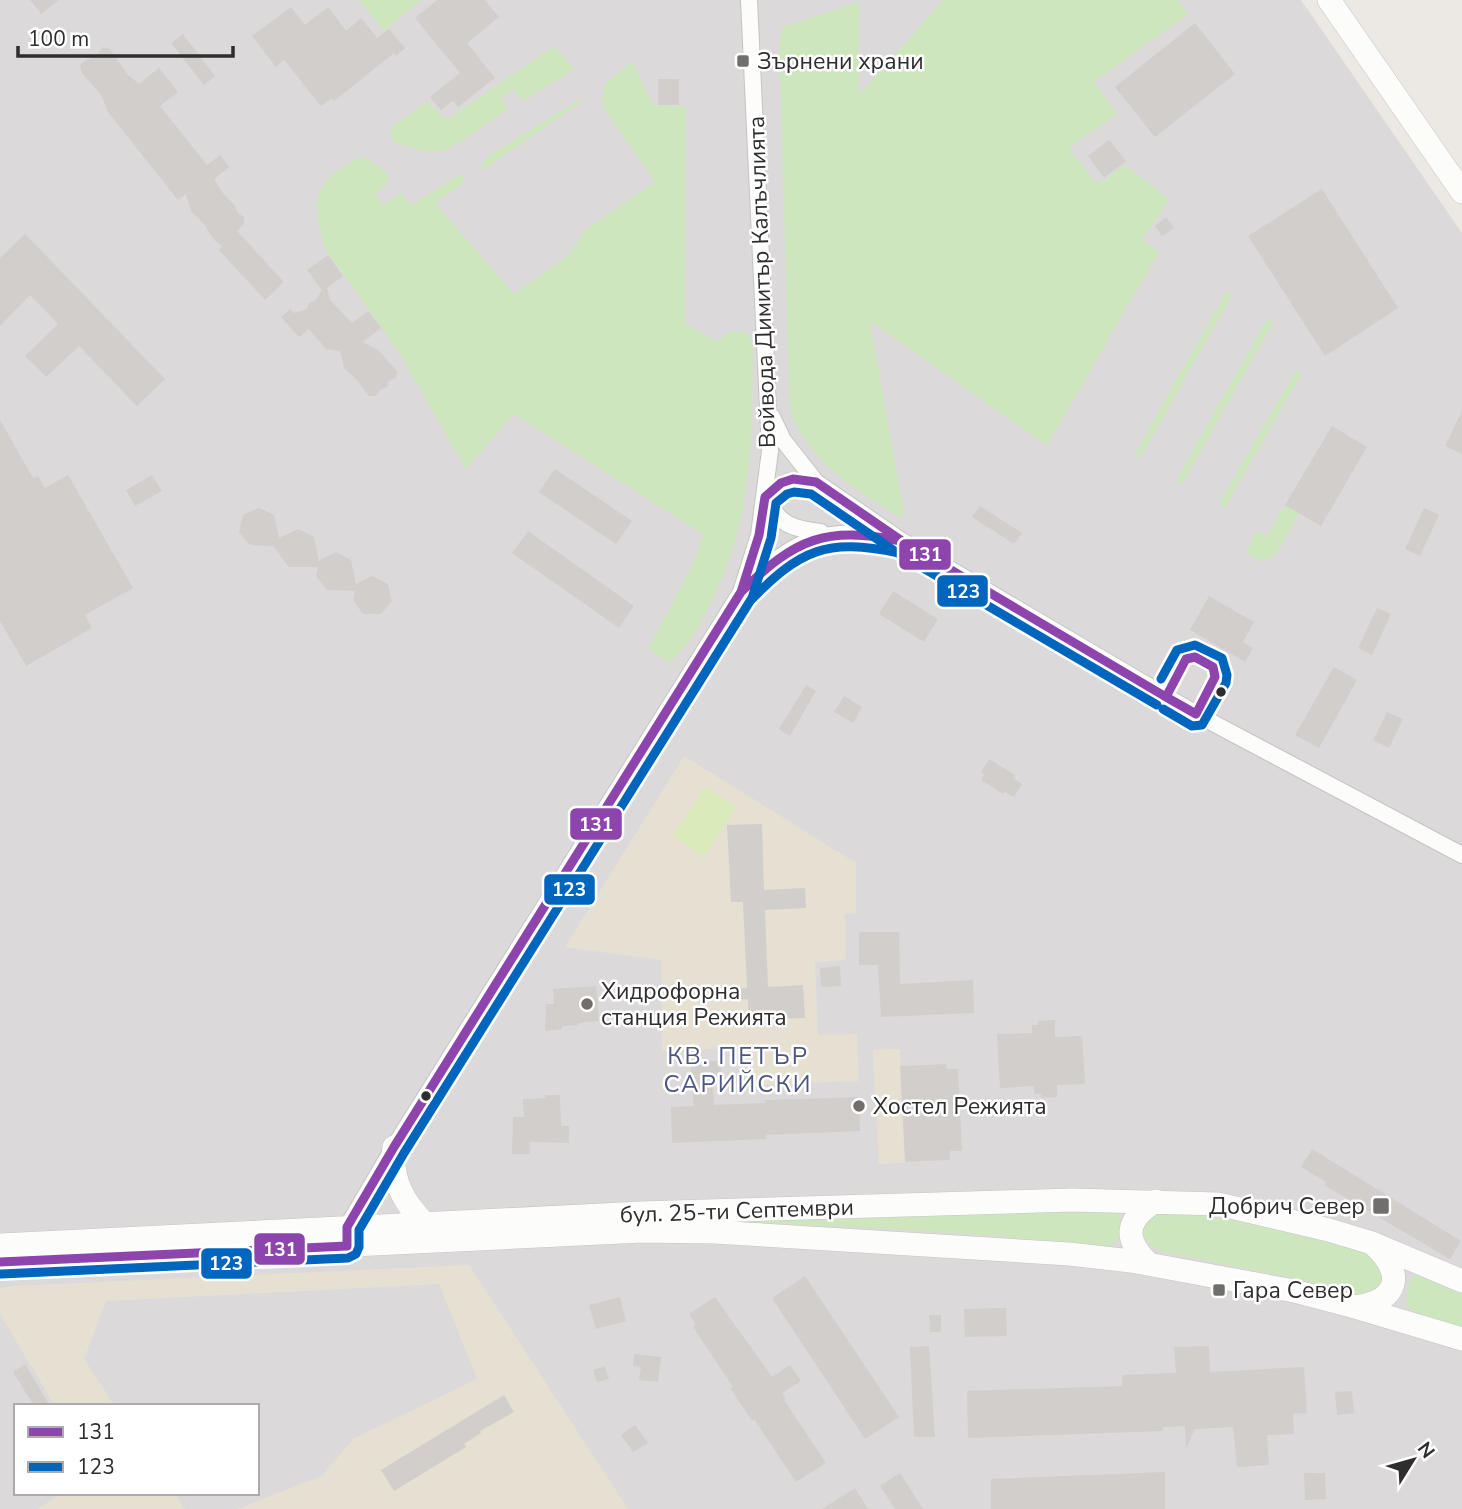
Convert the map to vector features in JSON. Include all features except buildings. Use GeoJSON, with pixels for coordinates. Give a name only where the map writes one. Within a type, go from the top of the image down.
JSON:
{"type":"FeatureCollection","features":[{"type":"Feature","properties":{"kind":"main road"},"geometry":{"type":"LineString","coordinates":[[1329,0],[1462,192]]}},
{"type":"Feature","properties":{"kind":"main road"},"geometry":{"type":"LineString","coordinates":[[394,1147],[396,1182],[408,1207],[426,1225]]}},
{"type":"Feature","properties":{"kind":"main road","name":"бул. 25-ти Септември"},"geometry":{"type":"LineString","coordinates":[[0,1262],[347,1237],[426,1225],[640,1213],[1072,1199],[1218,1204],[1318,1227],[1372,1243],[1462,1281]]}},
{"type":"Feature","properties":{"kind":"main road"},"geometry":{"type":"LineString","coordinates":[[1149,1264],[1132,1243],[1131,1232],[1133,1222],[1141,1210],[1156,1201]]}},
{"type":"Feature","properties":{"kind":"main road","name":"бул. 25-ти Септември"},"geometry":{"type":"LineString","coordinates":[[0,1245],[642,1231],[714,1232],[1069,1254],[1149,1264],[1294,1291],[1462,1339]]}},
{"type":"Feature","properties":{"kind":"main road"},"geometry":{"type":"LineString","coordinates":[[1355,1307],[1382,1300],[1391,1290],[1394,1277],[1389,1262],[1372,1243]]}},
{"type":"Feature","properties":{"kind":"street","name":"Войвода Димитър Калъчлията"},"geometry":{"type":"LineString","coordinates":[[347,1237],[394,1147],[741,592],[759,534],[770,451],[749,0]]}},
{"type":"Feature","properties":{"kind":"street"},"geometry":{"type":"LineString","coordinates":[[768,409],[783,440],[816,482],[902,541],[1196,714],[1462,855]]}},
{"type":"Feature","properties":{"kind":"street"},"geometry":{"type":"LineString","coordinates":[[816,482],[793,479],[781,483],[765,497],[774,514],[796,529],[830,534],[874,534],[902,541]]}},
{"type":"Feature","properties":{"kind":"street"},"geometry":{"type":"LineString","coordinates":[[741,592],[762,569],[781,555],[805,541],[830,534]]}},
{"type":"Feature","properties":{"kind":"shaded area"},"geometry":{"type":"Polygon","coordinates":[[[0,0],[1301,0],[1462,233],[1462,1509],[0,1509],[0,0]]]}},
{"type":"Feature","properties":{"kind":"shaded area"},"geometry":{"type":"Polygon","coordinates":[[[684,756],[856,863],[856,913],[845,914],[846,960],[815,962],[818,1035],[857,1034],[859,1081],[752,1085],[750,1047],[662,1051],[661,960],[565,947],[684,756]]]}},
{"type":"Feature","properties":{"kind":"shaded area"},"geometry":{"type":"Polygon","coordinates":[[[900,1049],[901,1066],[946,1064],[947,1069],[958,1069],[962,1151],[950,1151],[950,1160],[879,1164],[873,1050],[900,1049]]]}},
{"type":"Feature","properties":{"kind":"shaded area"},"geometry":{"type":"Polygon","coordinates":[[[469,1265],[628,1509],[237,1509],[322,1476],[353,1439],[477,1379],[439,1284],[106,1301],[84,1359],[114,1404],[54,1404],[0,1314],[0,1288],[469,1265]]]}},
{"type":"Feature","properties":{"kind":"shaded area"},"geometry":{"type":"Polygon","coordinates":[[[58,1495],[175,1495],[185,1509],[38,1509],[58,1495]]]}},
{"type":"Feature","properties":{"kind":"green space"},"geometry":{"type":"Polygon","coordinates":[[[359,0],[421,0],[384,31],[359,0]]]}},
{"type":"Feature","properties":{"kind":"green space"},"geometry":{"type":"Polygon","coordinates":[[[943,0],[1178,0],[1188,14],[1094,82],[1117,114],[1069,148],[1097,185],[1126,165],[1169,200],[1142,240],[1159,252],[1047,446],[870,321],[903,519],[855,488],[826,464],[802,435],[791,414],[779,43],[783,27],[859,2],[859,95],[943,0]]]}},
{"type":"Feature","properties":{"kind":"green space"},"geometry":{"type":"Polygon","coordinates":[[[554,46],[574,69],[523,101],[514,89],[501,99],[508,109],[459,143],[442,151],[427,152],[395,143],[390,137],[391,127],[428,101],[443,118],[448,119],[554,46]]]}},
{"type":"Feature","properties":{"kind":"green space"},"geometry":{"type":"Polygon","coordinates":[[[632,61],[653,105],[686,106],[685,323],[717,342],[729,332],[746,332],[753,343],[748,477],[734,542],[724,574],[700,623],[688,643],[669,663],[648,649],[696,557],[703,534],[514,414],[466,469],[397,349],[324,247],[318,215],[320,192],[325,182],[334,173],[362,157],[380,166],[390,178],[376,194],[383,205],[402,193],[411,205],[459,175],[463,176],[466,181],[435,203],[514,294],[570,254],[584,231],[655,182],[602,106],[604,85],[632,61]]]}},
{"type":"Feature","properties":{"kind":"green space"},"geometry":{"type":"Polygon","coordinates":[[[579,100],[583,101],[483,170],[483,163],[488,156],[579,100]]]}},
{"type":"Feature","properties":{"kind":"green space"},"geometry":{"type":"Polygon","coordinates":[[[1227,291],[1231,294],[1230,299],[1143,453],[1139,457],[1136,456],[1137,449],[1227,291]]]}},
{"type":"Feature","properties":{"kind":"green space"},"geometry":{"type":"Polygon","coordinates":[[[1271,318],[1272,325],[1185,479],[1181,484],[1178,483],[1179,475],[1266,321],[1271,318]]]}},
{"type":"Feature","properties":{"kind":"green space"},"geometry":{"type":"Polygon","coordinates":[[[1299,369],[1301,375],[1224,509],[1221,508],[1221,500],[1299,369]]]}},
{"type":"Feature","properties":{"kind":"green space"},"geometry":{"type":"Polygon","coordinates":[[[1285,505],[1299,513],[1276,555],[1262,562],[1246,553],[1257,531],[1267,536],[1285,505]]]}},
{"type":"Feature","properties":{"kind":"green space"},"geometry":{"type":"Polygon","coordinates":[[[706,787],[736,807],[704,857],[673,836],[706,787]]]}},
{"type":"Feature","properties":{"kind":"green space"},"geometry":{"type":"Polygon","coordinates":[[[1116,1209],[1121,1220],[1119,1238],[1111,1246],[1099,1249],[999,1237],[891,1229],[664,1222],[1116,1209]]]}},
{"type":"Feature","properties":{"kind":"green space"},"geometry":{"type":"Polygon","coordinates":[[[1159,1212],[1182,1212],[1273,1227],[1367,1253],[1382,1265],[1385,1286],[1367,1297],[1302,1280],[1163,1252],[1152,1247],[1143,1236],[1147,1221],[1159,1212]]]}},
{"type":"Feature","properties":{"kind":"green space"},"geometry":{"type":"Polygon","coordinates":[[[1425,1274],[1462,1289],[1462,1329],[1413,1312],[1406,1304],[1408,1284],[1413,1276],[1425,1274]]]}},
{"type":"Feature","properties":{"kind":"transit line","name":"131"},"geometry":{"type":"LineString","coordinates":[[0,1262],[347,1246],[347,1227],[394,1147],[741,592],[759,535],[765,497],[781,483],[793,479],[816,482],[902,541],[1166,697]]}},
{"type":"Feature","properties":{"kind":"transit line","name":"123"},"geometry":{"type":"LineString","coordinates":[[1,1274],[348,1258],[356,1254],[359,1247],[359,1230],[404,1153],[752,598],[771,538],[776,503],[787,494],[811,494],[896,552],[1157,705]]}},
{"type":"Feature","properties":{"kind":"transit line","name":"131"},"geometry":{"type":"LineString","coordinates":[[741,592],[779,559],[813,541],[831,536],[852,535],[901,541]]}},
{"type":"Feature","properties":{"kind":"transit line","name":"123"},"geometry":{"type":"LineString","coordinates":[[750,601],[785,569],[816,552],[852,547],[899,553]]}},
{"type":"Feature","properties":{"kind":"transit line","name":"123"},"geometry":{"type":"LineString","coordinates":[[1161,679],[1177,650],[1195,645],[1222,658],[1227,675],[1226,683],[1202,725],[1192,726],[1163,709]]}},
{"type":"Feature","properties":{"kind":"transit line","name":"131"},"geometry":{"type":"LineString","coordinates":[[1195,657],[1213,667],[1215,677],[1196,714],[1166,697],[1186,659],[1195,657]]}},
{"type":"Feature","properties":{"kind":"place","name":"Зърнени храни"},"geometry":{"type":"Point","coordinates":[743,61]}},
{"type":"Feature","properties":{"kind":"place","name":"Хидрофорна станция Режията"},"geometry":{"type":"Point","coordinates":[587,1004]}},
{"type":"Feature","properties":{"kind":"place","name":"Хостел Режията"},"geometry":{"type":"Point","coordinates":[859,1106]}},
{"type":"Feature","properties":{"kind":"place","name":"Добрич Север"},"geometry":{"type":"Point","coordinates":[1381,1206]}},
{"type":"Feature","properties":{"kind":"place","name":"Гара Север"},"geometry":{"type":"Point","coordinates":[1219,1290]}},
{"type":"Feature","properties":{"kind":"district","name":"КВ. ПЕТЪР САРИЙСКИ"},"geometry":{"type":"Point","coordinates":[738,1070]}}]}
